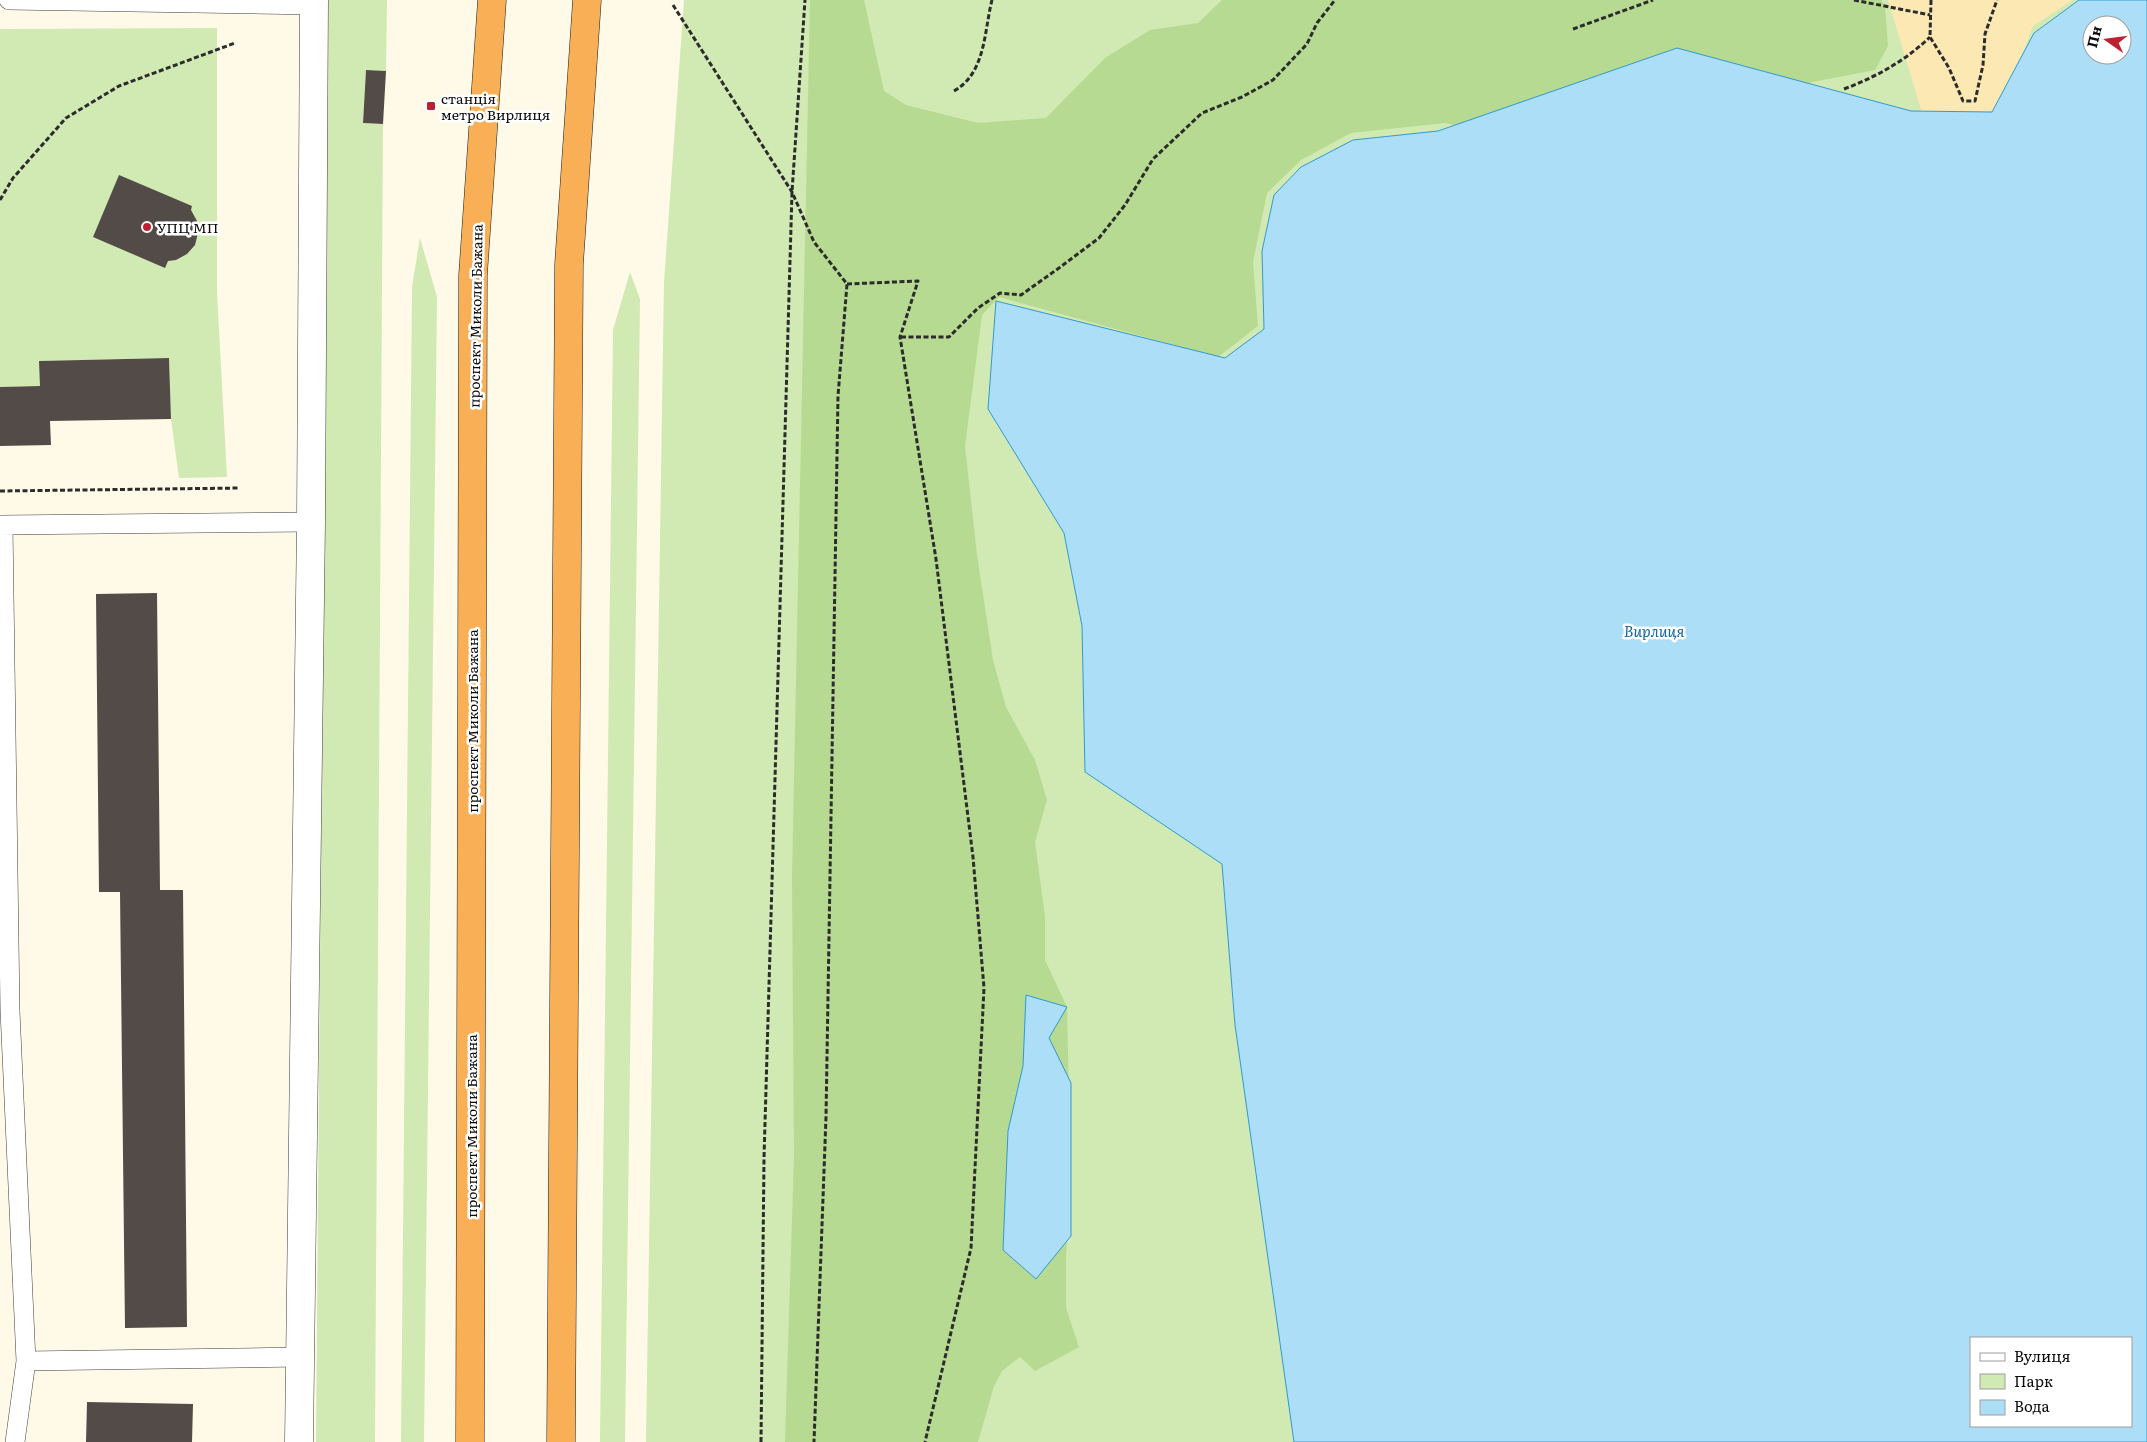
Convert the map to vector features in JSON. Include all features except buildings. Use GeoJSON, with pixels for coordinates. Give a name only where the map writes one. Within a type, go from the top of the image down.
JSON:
{"type":"FeatureCollection","features":[{"type":"Feature","properties":{"kind":"highway","name":"проспект Миколи Бажана"},"geometry":{"type":"LineString","coordinates":[[470,1442],[473,275],[492,0]]}},
{"type":"Feature","properties":{"kind":"highway"},"geometry":{"type":"LineString","coordinates":[[560,1442],[569,264],[587,0]]}},
{"type":"Feature","properties":{"kind":"street"},"geometry":{"type":"LineString","coordinates":[[300,1442],[311,522],[314,2]]}},
{"type":"Feature","properties":{"kind":"lane"},"geometry":{"type":"LineString","coordinates":[[9,0],[314,2]]}},
{"type":"Feature","properties":{"kind":"lane"},"geometry":{"type":"LineString","coordinates":[[16,1442],[26,1361],[5,1011],[1,525],[311,522]]}},
{"type":"Feature","properties":{"kind":"lane"},"geometry":{"type":"LineString","coordinates":[[26,1361],[300,1357]]}},
{"type":"Feature","properties":{"kind":"path"},"geometry":{"type":"LineString","coordinates":[[761,1442],[764,1158],[792,192],[805,0]]}},
{"type":"Feature","properties":{"kind":"path"},"geometry":{"type":"LineString","coordinates":[[954,91],[963,86],[974,72],[983,49],[986,24],[992,0]]}},
{"type":"Feature","properties":{"kind":"path"},"geometry":{"type":"LineString","coordinates":[[900,337],[949,337],[978,308],[1000,293],[1022,294],[1099,238],[1125,205],[1153,159],[1202,113],[1242,97],[1274,80],[1307,44],[1317,23],[1335,0]]}},
{"type":"Feature","properties":{"kind":"path"},"geometry":{"type":"LineString","coordinates":[[1573,29],[1654,0]]}},
{"type":"Feature","properties":{"kind":"path"},"geometry":{"type":"LineString","coordinates":[[1854,0],[1930,15]]}},
{"type":"Feature","properties":{"kind":"path"},"geometry":{"type":"LineString","coordinates":[[1931,0],[1930,37],[1949,68],[1963,101],[1975,101],[1983,65],[1986,34],[1997,0]]}},
{"type":"Feature","properties":{"kind":"path"},"geometry":{"type":"LineString","coordinates":[[673,5],[792,192],[814,242],[847,284],[838,396],[826,1107],[814,1442]]}},
{"type":"Feature","properties":{"kind":"path"},"geometry":{"type":"LineString","coordinates":[[1844,89],[1885,70],[1912,53],[1930,37]]}},
{"type":"Feature","properties":{"kind":"path"},"geometry":{"type":"LineString","coordinates":[[0,200],[13,178],[66,118],[119,86],[235,43]]}},
{"type":"Feature","properties":{"kind":"path"},"geometry":{"type":"LineString","coordinates":[[847,284],[918,281],[900,337],[937,569],[973,857],[984,988],[971,1248],[924,1442]]}},
{"type":"Feature","properties":{"kind":"path"},"geometry":{"type":"LineString","coordinates":[[0,491],[240,488]]}},
{"type":"Feature","properties":{"kind":"green space"},"geometry":{"type":"Polygon","coordinates":[[[328,0],[387,0],[386,71],[366,70],[363,123],[383,124],[375,1442],[316,1442],[328,0]]]}},
{"type":"Feature","properties":{"kind":"green space"},"geometry":{"type":"Polygon","coordinates":[[[684,0],[2079,0],[2034,33],[1970,1337],[1970,1426],[1308,1442],[646,1442],[664,282],[684,0]],[[1677,48],[1438,131],[1353,140],[1301,167],[1274,196],[1262,251],[1264,330],[1225,358],[996,302],[1236,383],[1677,48]]]}},
{"type":"Feature","properties":{"kind":"green space"},"geometry":{"type":"Polygon","coordinates":[[[810,0],[864,0],[884,91],[906,105],[978,123],[1046,118],[1105,58],[1150,30],[1198,23],[1222,0],[1881,0],[1885,6],[1888,46],[1875,70],[1781,88],[1498,134],[1445,123],[1351,133],[1301,160],[1267,193],[1253,262],[1258,326],[1218,357],[999,297],[982,315],[965,446],[977,555],[993,660],[1006,707],[1035,760],[1047,800],[1035,842],[1045,917],[1045,960],[1067,1007],[1071,1192],[1066,1255],[1066,1308],[1079,1347],[1035,1371],[1020,1357],[1002,1371],[994,1386],[978,1442],[785,1442],[794,1157],[792,876],[810,0]]]}},
{"type":"Feature","properties":{"kind":"green space"},"geometry":{"type":"Polygon","coordinates":[[[217,28],[217,293],[227,477],[179,478],[171,419],[169,358],[40,361],[40,386],[0,387],[0,29],[217,28]]]}},
{"type":"Feature","properties":{"kind":"green space"},"geometry":{"type":"Polygon","coordinates":[[[420,238],[437,297],[424,1442],[401,1442],[412,287],[420,238]]]}},
{"type":"Feature","properties":{"kind":"green space"},"geometry":{"type":"Polygon","coordinates":[[[630,272],[640,299],[625,1442],[600,1442],[613,330],[630,272]]]}},
{"type":"Feature","properties":{"kind":"sand"},"geometry":{"type":"Polygon","coordinates":[[[1888,0],[2073,0],[2033,26],[1998,122],[1925,123],[1888,0]]]}},
{"type":"Feature","properties":{"kind":"water","name":"Вирлиця"},"geometry":{"type":"Polygon","coordinates":[[[2079,0],[2147,0],[2147,1442],[1294,1442],[1235,1025],[1222,864],[1085,772],[1082,626],[1064,533],[988,409],[996,301],[1225,358],[1264,329],[1262,251],[1274,195],[1301,167],[1353,140],[1438,131],[1677,48],[1911,111],[1992,112],[2034,33],[2079,0]]]}},
{"type":"Feature","properties":{"kind":"water"},"geometry":{"type":"Polygon","coordinates":[[[1026,995],[1067,1007],[1049,1038],[1071,1083],[1071,1236],[1036,1279],[1003,1250],[1008,1131],[1023,1066],[1026,995]]]}},
{"type":"Feature","properties":{"kind":"place","name":"станція метро Вирлиця"},"geometry":{"type":"Point","coordinates":[431,106]}},
{"type":"Feature","properties":{"kind":"place","name":"УПЦ МП"},"geometry":{"type":"Point","coordinates":[147,227]}}]}
